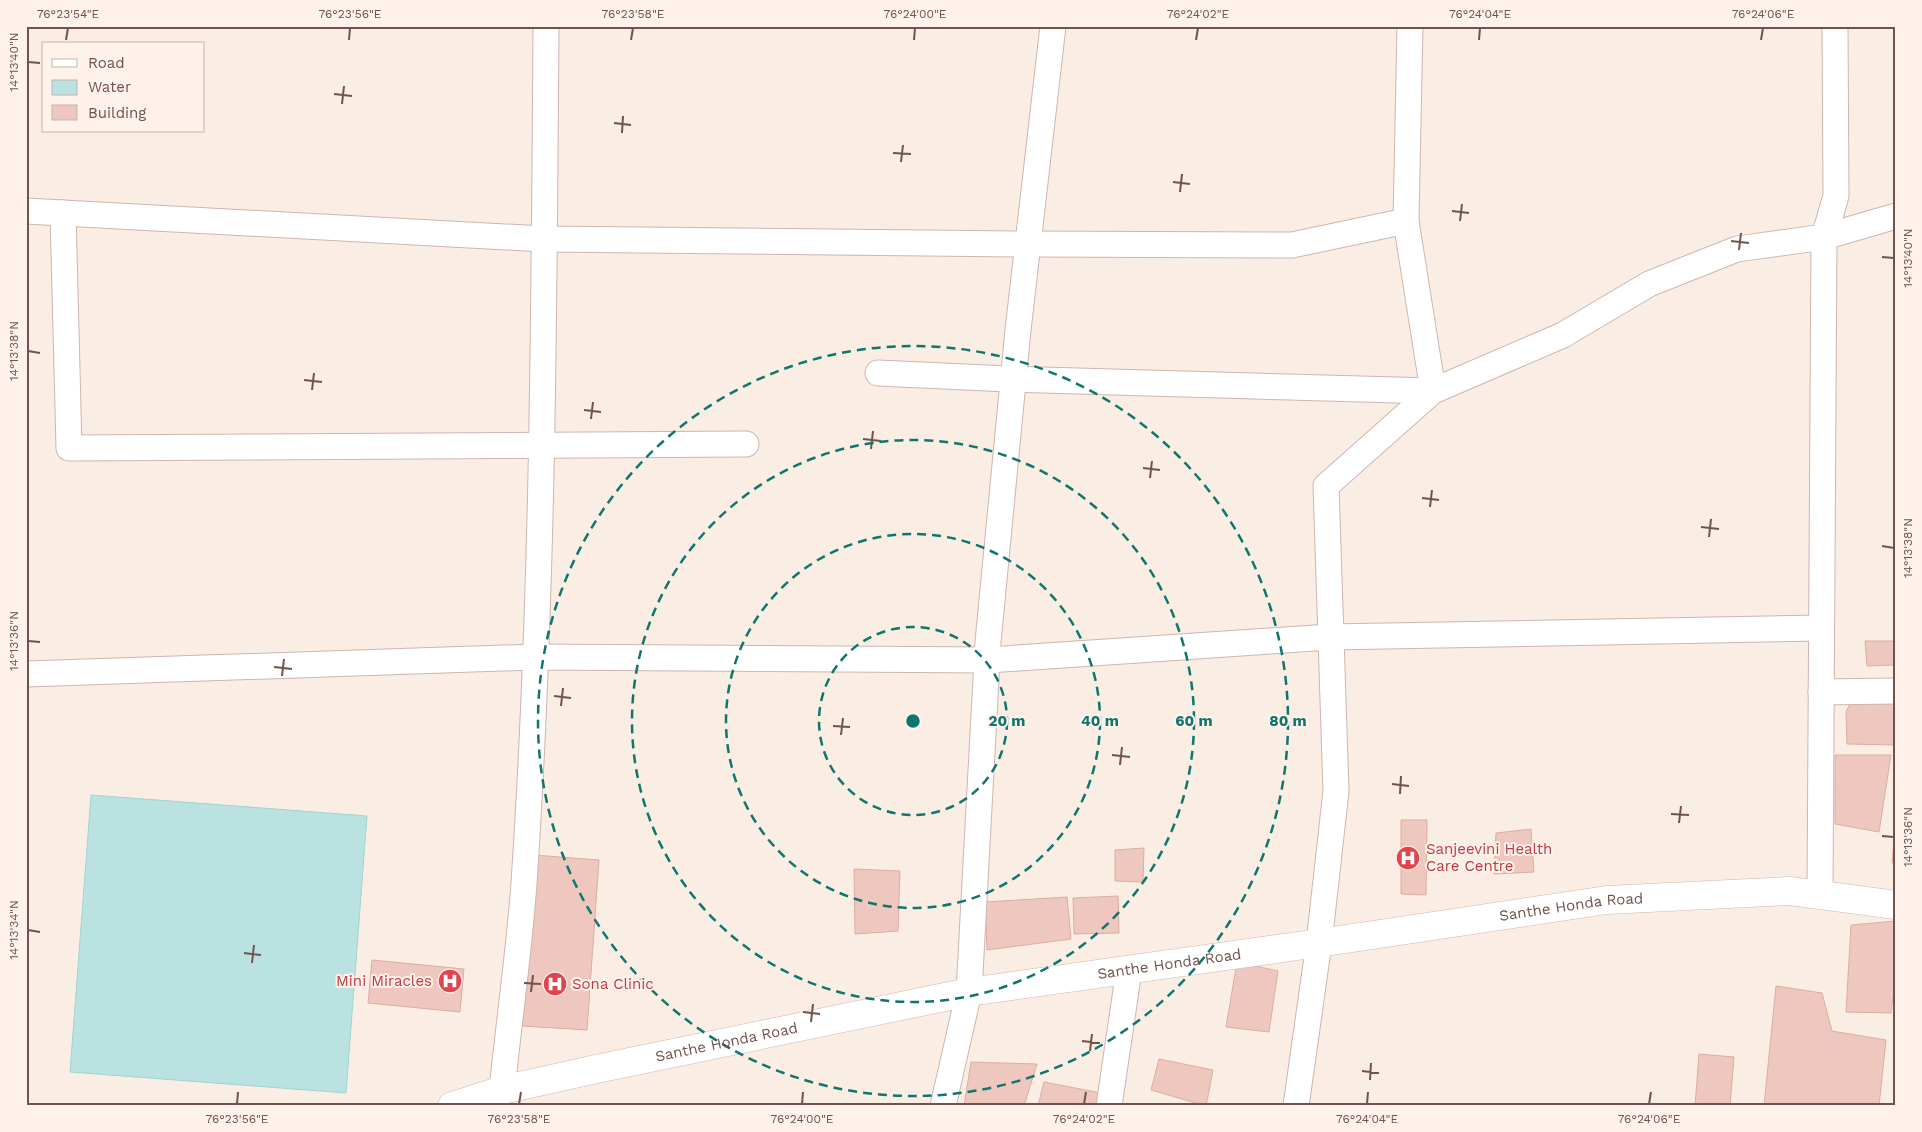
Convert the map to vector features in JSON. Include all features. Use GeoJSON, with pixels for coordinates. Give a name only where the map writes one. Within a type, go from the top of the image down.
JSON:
{"type":"FeatureCollection","features":[{"type":"Feature","properties":{"kind":"main road","name":"Santhe Honda Road"},"geometry":{"type":"LineString","coordinates":[[452,1106],[501,1098],[969,992],[1319,943],[1606,900],[1790,890],[1896,905]]}},
{"type":"Feature","properties":{"kind":"street"},"geometry":{"type":"LineString","coordinates":[[501,1098],[524,885],[535,657],[544,239],[546,26]]}},
{"type":"Feature","properties":{"kind":"street"},"geometry":{"type":"LineString","coordinates":[[943,1106],[969,992],[988,660],[1027,244],[1053,26]]}},
{"type":"Feature","properties":{"kind":"street"},"geometry":{"type":"LineString","coordinates":[[1410,26],[1406,221],[1433,391]]}},
{"type":"Feature","properties":{"kind":"street"},"geometry":{"type":"LineString","coordinates":[[1820,895],[1820,628],[1824,237],[1836,196],[1835,26]]}},
{"type":"Feature","properties":{"kind":"street"},"geometry":{"type":"LineString","coordinates":[[26,211],[544,239],[1027,244],[1292,244],[1406,221]]}},
{"type":"Feature","properties":{"kind":"street"},"geometry":{"type":"LineString","coordinates":[[63,213],[68,448],[746,444]]}},
{"type":"Feature","properties":{"kind":"street"},"geometry":{"type":"LineString","coordinates":[[1296,1106],[1319,943],[1336,791],[1326,486],[1433,391],[1563,334],[1650,284],[1737,249],[1824,237],[1896,216]]}},
{"type":"Feature","properties":{"kind":"street"},"geometry":{"type":"LineString","coordinates":[[878,373],[1014,379],[1433,391]]}},
{"type":"Feature","properties":{"kind":"street"},"geometry":{"type":"LineString","coordinates":[[26,674],[535,657],[988,660],[1330,637],[1820,628]]}},
{"type":"Feature","properties":{"kind":"street"},"geometry":{"type":"LineString","coordinates":[[1821,692],[1896,691]]}},
{"type":"Feature","properties":{"kind":"street"},"geometry":{"type":"LineString","coordinates":[[1109,1106],[1129,970]]}},
{"type":"Feature","properties":{"kind":"water"},"geometry":{"type":"Polygon","coordinates":[[[91,795],[367,816],[346,1093],[70,1072],[91,795]]]}},
{"type":"Feature","properties":{"kind":"building"},"geometry":{"type":"Polygon","coordinates":[[[1865,641],[1896,641],[1896,665],[1867,666],[1865,641]]]}},
{"type":"Feature","properties":{"kind":"building"},"geometry":{"type":"Polygon","coordinates":[[[1856,691],[1896,693],[1896,745],[1847,744],[1846,712],[1856,691]]]}},
{"type":"Feature","properties":{"kind":"building"},"geometry":{"type":"Polygon","coordinates":[[[1835,755],[1891,755],[1879,832],[1835,824],[1835,755]]]}},
{"type":"Feature","properties":{"kind":"building"},"geometry":{"type":"Polygon","coordinates":[[[1401,820],[1427,820],[1426,895],[1401,894],[1401,820]]]}},
{"type":"Feature","properties":{"kind":"building"},"geometry":{"type":"Polygon","coordinates":[[[1896,820],[1896,863],[1892,863],[1896,820]]]}},
{"type":"Feature","properties":{"kind":"building"},"geometry":{"type":"Polygon","coordinates":[[[1531,829],[1534,872],[1494,874],[1496,833],[1531,829]]]}},
{"type":"Feature","properties":{"kind":"building"},"geometry":{"type":"Polygon","coordinates":[[[1144,848],[1143,882],[1115,881],[1115,850],[1144,848]]]}},
{"type":"Feature","properties":{"kind":"building"},"geometry":{"type":"Polygon","coordinates":[[[534,855],[599,860],[587,1030],[522,1026],[534,855]]]}},
{"type":"Feature","properties":{"kind":"building"},"geometry":{"type":"Polygon","coordinates":[[[854,869],[900,871],[898,931],[855,934],[854,869]]]}},
{"type":"Feature","properties":{"kind":"building"},"geometry":{"type":"Polygon","coordinates":[[[1118,896],[1119,933],[1074,934],[1073,898],[1118,896]]]}},
{"type":"Feature","properties":{"kind":"building"},"geometry":{"type":"Polygon","coordinates":[[[1067,897],[1071,939],[987,950],[985,902],[1067,897]]]}},
{"type":"Feature","properties":{"kind":"building"},"geometry":{"type":"Polygon","coordinates":[[[1896,921],[1896,973],[1891,1013],[1846,1012],[1851,925],[1896,921]]]}},
{"type":"Feature","properties":{"kind":"building"},"geometry":{"type":"Polygon","coordinates":[[[372,960],[464,969],[460,1012],[368,1003],[372,960]]]}},
{"type":"Feature","properties":{"kind":"building"},"geometry":{"type":"Polygon","coordinates":[[[1237,962],[1278,971],[1269,1032],[1226,1027],[1237,962]]]}},
{"type":"Feature","properties":{"kind":"building"},"geometry":{"type":"Polygon","coordinates":[[[1776,986],[1822,993],[1832,1031],[1886,1040],[1879,1106],[1764,1106],[1776,986]]]}},
{"type":"Feature","properties":{"kind":"building"},"geometry":{"type":"Polygon","coordinates":[[[1699,1054],[1734,1057],[1730,1106],[1695,1106],[1699,1054]]]}},
{"type":"Feature","properties":{"kind":"building"},"geometry":{"type":"Polygon","coordinates":[[[1159,1059],[1213,1070],[1206,1106],[1151,1090],[1159,1059]]]}},
{"type":"Feature","properties":{"kind":"building"},"geometry":{"type":"Polygon","coordinates":[[[971,1062],[1037,1064],[1024,1106],[964,1106],[971,1062]]]}},
{"type":"Feature","properties":{"kind":"building"},"geometry":{"type":"Polygon","coordinates":[[[1044,1082],[1101,1093],[1099,1106],[1038,1106],[1044,1082]]]}},
{"type":"Feature","properties":{"kind":"place","name":"Sanjeevini Health Care Centre"},"geometry":{"type":"Point","coordinates":[1408,858]}},
{"type":"Feature","properties":{"kind":"place","name":"Mini Miracles"},"geometry":{"type":"Point","coordinates":[450,981]}},
{"type":"Feature","properties":{"kind":"place","name":"Sona Clinic"},"geometry":{"type":"Point","coordinates":[555,984]}}]}
